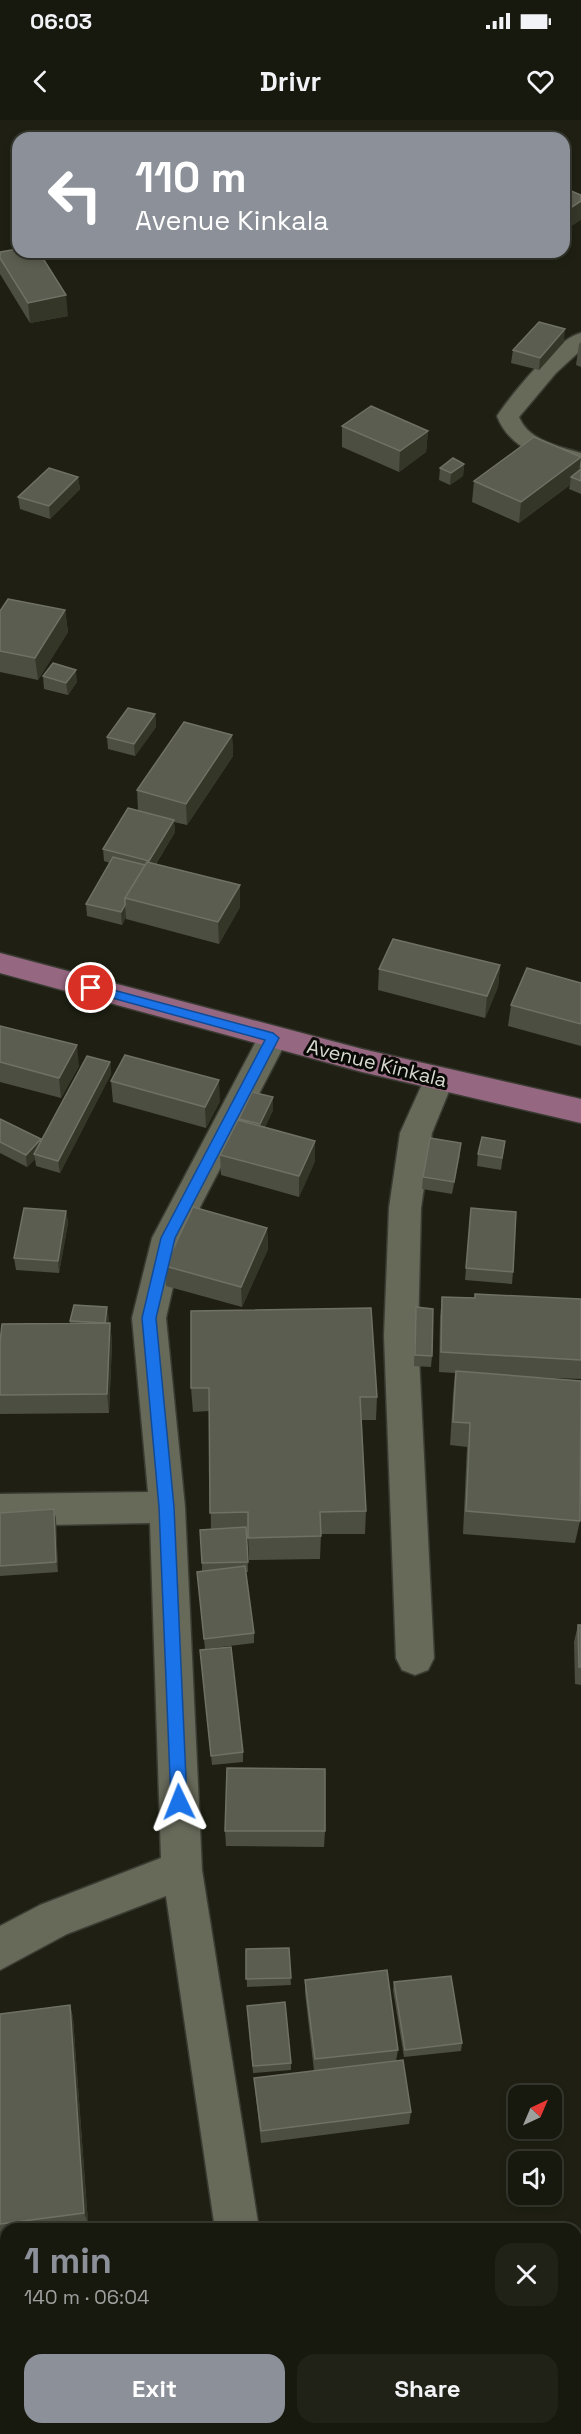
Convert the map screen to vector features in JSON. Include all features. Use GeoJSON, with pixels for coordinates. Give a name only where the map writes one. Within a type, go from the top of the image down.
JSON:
{"type":"FeatureCollection","features":[{"type":"Feature","properties":{"kind":"main road","name":"Avenue Kinkala"},"geometry":{"type":"LineString","coordinates":[[0,963],[273,1038],[581,1111]]}},
{"type":"Feature","properties":{"kind":"street"},"geometry":{"type":"LineString","coordinates":[[581,339],[548,368],[508,416],[510,428],[521,439],[581,461]]}},
{"type":"Feature","properties":{"kind":"street"},"geometry":{"type":"LineString","coordinates":[[236,2223],[182,1870],[167,1507],[149,1318],[156,1279],[168,1238],[273,1038]]}},
{"type":"Feature","properties":{"kind":"street"},"geometry":{"type":"LineString","coordinates":[[415,1658],[401,1336],[405,1208],[416,1133],[439,1079]]}},
{"type":"Feature","properties":{"kind":"street"},"geometry":{"type":"LineString","coordinates":[[0,1510],[167,1507]]}},
{"type":"Feature","properties":{"kind":"street"},"geometry":{"type":"LineString","coordinates":[[0,1949],[54,1919],[182,1870]]}},
{"type":"Feature","properties":{"kind":"building"},"geometry":{"type":"Polygon","coordinates":[[[570,190],[581,195],[581,201],[570,208],[570,190]]]}},
{"type":"Feature","properties":{"kind":"building"},"geometry":{"type":"Polygon","coordinates":[[[12,250],[12,258],[43,258],[66,295],[28,303],[0,258],[0,252],[12,250]]]}},
{"type":"Feature","properties":{"kind":"building"},"geometry":{"type":"Polygon","coordinates":[[[539,322],[565,329],[540,358],[513,350],[539,322]]]}},
{"type":"Feature","properties":{"kind":"building"},"geometry":{"type":"Polygon","coordinates":[[[371,406],[428,431],[400,451],[342,426],[371,406]]]}},
{"type":"Feature","properties":{"kind":"building"},"geometry":{"type":"Polygon","coordinates":[[[534,437],[581,457],[521,502],[474,481],[534,437]]]}},
{"type":"Feature","properties":{"kind":"building"},"geometry":{"type":"Polygon","coordinates":[[[453,458],[464,464],[451,473],[440,468],[453,458]]]}},
{"type":"Feature","properties":{"kind":"building"},"geometry":{"type":"Polygon","coordinates":[[[49,468],[78,477],[49,506],[18,497],[49,468]]]}},
{"type":"Feature","properties":{"kind":"building"},"geometry":{"type":"Polygon","coordinates":[[[581,469],[581,481],[571,477],[581,469]]]}},
{"type":"Feature","properties":{"kind":"building"},"geometry":{"type":"Polygon","coordinates":[[[8,599],[65,610],[35,658],[0,651],[0,611],[8,599]]]}},
{"type":"Feature","properties":{"kind":"building"},"geometry":{"type":"Polygon","coordinates":[[[53,663],[76,670],[66,683],[43,676],[53,663]]]}},
{"type":"Feature","properties":{"kind":"building"},"geometry":{"type":"Polygon","coordinates":[[[128,708],[155,714],[134,744],[107,737],[128,708]]]}},
{"type":"Feature","properties":{"kind":"building"},"geometry":{"type":"Polygon","coordinates":[[[184,722],[232,735],[186,804],[137,790],[184,722]]]}},
{"type":"Feature","properties":{"kind":"building"},"geometry":{"type":"Polygon","coordinates":[[[128,808],[174,820],[149,861],[103,849],[128,808]]]}},
{"type":"Feature","properties":{"kind":"building"},"geometry":{"type":"Polygon","coordinates":[[[113,857],[145,865],[125,898],[125,905],[121,912],[86,904],[113,857]]]}},
{"type":"Feature","properties":{"kind":"building"},"geometry":{"type":"Polygon","coordinates":[[[147,862],[240,885],[218,922],[125,898],[147,862]]]}},
{"type":"Feature","properties":{"kind":"building"},"geometry":{"type":"Polygon","coordinates":[[[393,939],[500,965],[487,996],[379,969],[393,939]]]}},
{"type":"Feature","properties":{"kind":"building"},"geometry":{"type":"Polygon","coordinates":[[[527,968],[581,983],[581,1024],[511,1005],[527,968]]]}},
{"type":"Feature","properties":{"kind":"building"},"geometry":{"type":"Polygon","coordinates":[[[0,1026],[77,1045],[59,1078],[0,1062],[0,1026]]]}},
{"type":"Feature","properties":{"kind":"building"},"geometry":{"type":"Polygon","coordinates":[[[125,1055],[219,1080],[205,1107],[111,1081],[125,1055]]]}},
{"type":"Feature","properties":{"kind":"building"},"geometry":{"type":"Polygon","coordinates":[[[87,1056],[110,1062],[58,1161],[34,1154],[87,1056]]]}},
{"type":"Feature","properties":{"kind":"building"},"geometry":{"type":"Polygon","coordinates":[[[252,1092],[273,1097],[260,1124],[239,1119],[252,1092]]]}},
{"type":"Feature","properties":{"kind":"building"},"geometry":{"type":"Polygon","coordinates":[[[0,1119],[41,1139],[26,1155],[0,1142],[0,1119]]]}},
{"type":"Feature","properties":{"kind":"building"},"geometry":{"type":"Polygon","coordinates":[[[238,1120],[315,1141],[299,1176],[220,1155],[238,1120]]]}},
{"type":"Feature","properties":{"kind":"building"},"geometry":{"type":"Polygon","coordinates":[[[482,1137],[505,1141],[502,1158],[478,1154],[482,1137]]]}},
{"type":"Feature","properties":{"kind":"building"},"geometry":{"type":"Polygon","coordinates":[[[430,1138],[461,1143],[454,1182],[423,1177],[430,1138]]]}},
{"type":"Feature","properties":{"kind":"building"},"geometry":{"type":"Polygon","coordinates":[[[193,1207],[267,1228],[241,1287],[165,1266],[193,1207]]]}},
{"type":"Feature","properties":{"kind":"building"},"geometry":{"type":"Polygon","coordinates":[[[24,1208],[66,1211],[58,1261],[14,1258],[24,1208]]]}},
{"type":"Feature","properties":{"kind":"building"},"geometry":{"type":"Polygon","coordinates":[[[471,1208],[516,1212],[513,1272],[466,1268],[471,1208]]]}},
{"type":"Feature","properties":{"kind":"building"},"geometry":{"type":"Polygon","coordinates":[[[475,1294],[581,1299],[581,1360],[441,1352],[442,1297],[475,1298],[475,1294]]]}},
{"type":"Feature","properties":{"kind":"building"},"geometry":{"type":"Polygon","coordinates":[[[74,1305],[107,1307],[105,1323],[70,1321],[74,1305]]]}},
{"type":"Feature","properties":{"kind":"building"},"geometry":{"type":"Polygon","coordinates":[[[416,1307],[433,1309],[432,1356],[415,1355],[416,1307]]]}},
{"type":"Feature","properties":{"kind":"building"},"geometry":{"type":"Polygon","coordinates":[[[371,1308],[377,1397],[360,1397],[366,1511],[320,1512],[321,1536],[248,1538],[248,1512],[210,1513],[209,1388],[191,1388],[191,1311],[371,1308]]]}},
{"type":"Feature","properties":{"kind":"building"},"geometry":{"type":"Polygon","coordinates":[[[110,1323],[107,1394],[0,1395],[2,1324],[110,1323]]]}},
{"type":"Feature","properties":{"kind":"building"},"geometry":{"type":"Polygon","coordinates":[[[456,1371],[581,1381],[580,1521],[466,1511],[470,1423],[453,1422],[456,1371]]]}},
{"type":"Feature","properties":{"kind":"building"},"geometry":{"type":"Polygon","coordinates":[[[54,1509],[56,1562],[0,1566],[0,1513],[54,1509]]]}},
{"type":"Feature","properties":{"kind":"building"},"geometry":{"type":"Polygon","coordinates":[[[246,1527],[248,1562],[202,1563],[200,1530],[246,1527]]]}},
{"type":"Feature","properties":{"kind":"building"},"geometry":{"type":"Polygon","coordinates":[[[245,1566],[254,1633],[204,1639],[197,1572],[245,1566]]]}},
{"type":"Feature","properties":{"kind":"building"},"geometry":{"type":"Polygon","coordinates":[[[578,1625],[581,1625],[581,1667],[579,1667],[578,1625]]]}},
{"type":"Feature","properties":{"kind":"building"},"geometry":{"type":"Polygon","coordinates":[[[231,1647],[243,1752],[211,1756],[200,1650],[231,1647]]]}},
{"type":"Feature","properties":{"kind":"building"},"geometry":{"type":"Polygon","coordinates":[[[227,1768],[325,1769],[325,1831],[225,1831],[227,1768]]]}},
{"type":"Feature","properties":{"kind":"building"},"geometry":{"type":"Polygon","coordinates":[[[289,1948],[291,1978],[246,1979],[246,1949],[289,1948]]]}},
{"type":"Feature","properties":{"kind":"building"},"geometry":{"type":"Polygon","coordinates":[[[387,1970],[398,2050],[315,2059],[305,1980],[387,1970]]]}},
{"type":"Feature","properties":{"kind":"building"},"geometry":{"type":"Polygon","coordinates":[[[451,1976],[462,2043],[405,2050],[394,1982],[451,1976]]]}},
{"type":"Feature","properties":{"kind":"building"},"geometry":{"type":"Polygon","coordinates":[[[285,2002],[291,2063],[253,2066],[247,2006],[285,2002]]]}},
{"type":"Feature","properties":{"kind":"building"},"geometry":{"type":"Polygon","coordinates":[[[70,2005],[84,2213],[0,2223],[0,2014],[70,2005]]]}},
{"type":"Feature","properties":{"kind":"building"},"geometry":{"type":"Polygon","coordinates":[[[403,2060],[411,2112],[261,2131],[254,2078],[403,2060]]]}},
{"type":"Feature","properties":{"kind":"route"},"geometry":{"type":"LineString","coordinates":[[91,988],[273,1038],[168,1238],[156,1279],[149,1318],[167,1507],[179,1802]]}}]}
